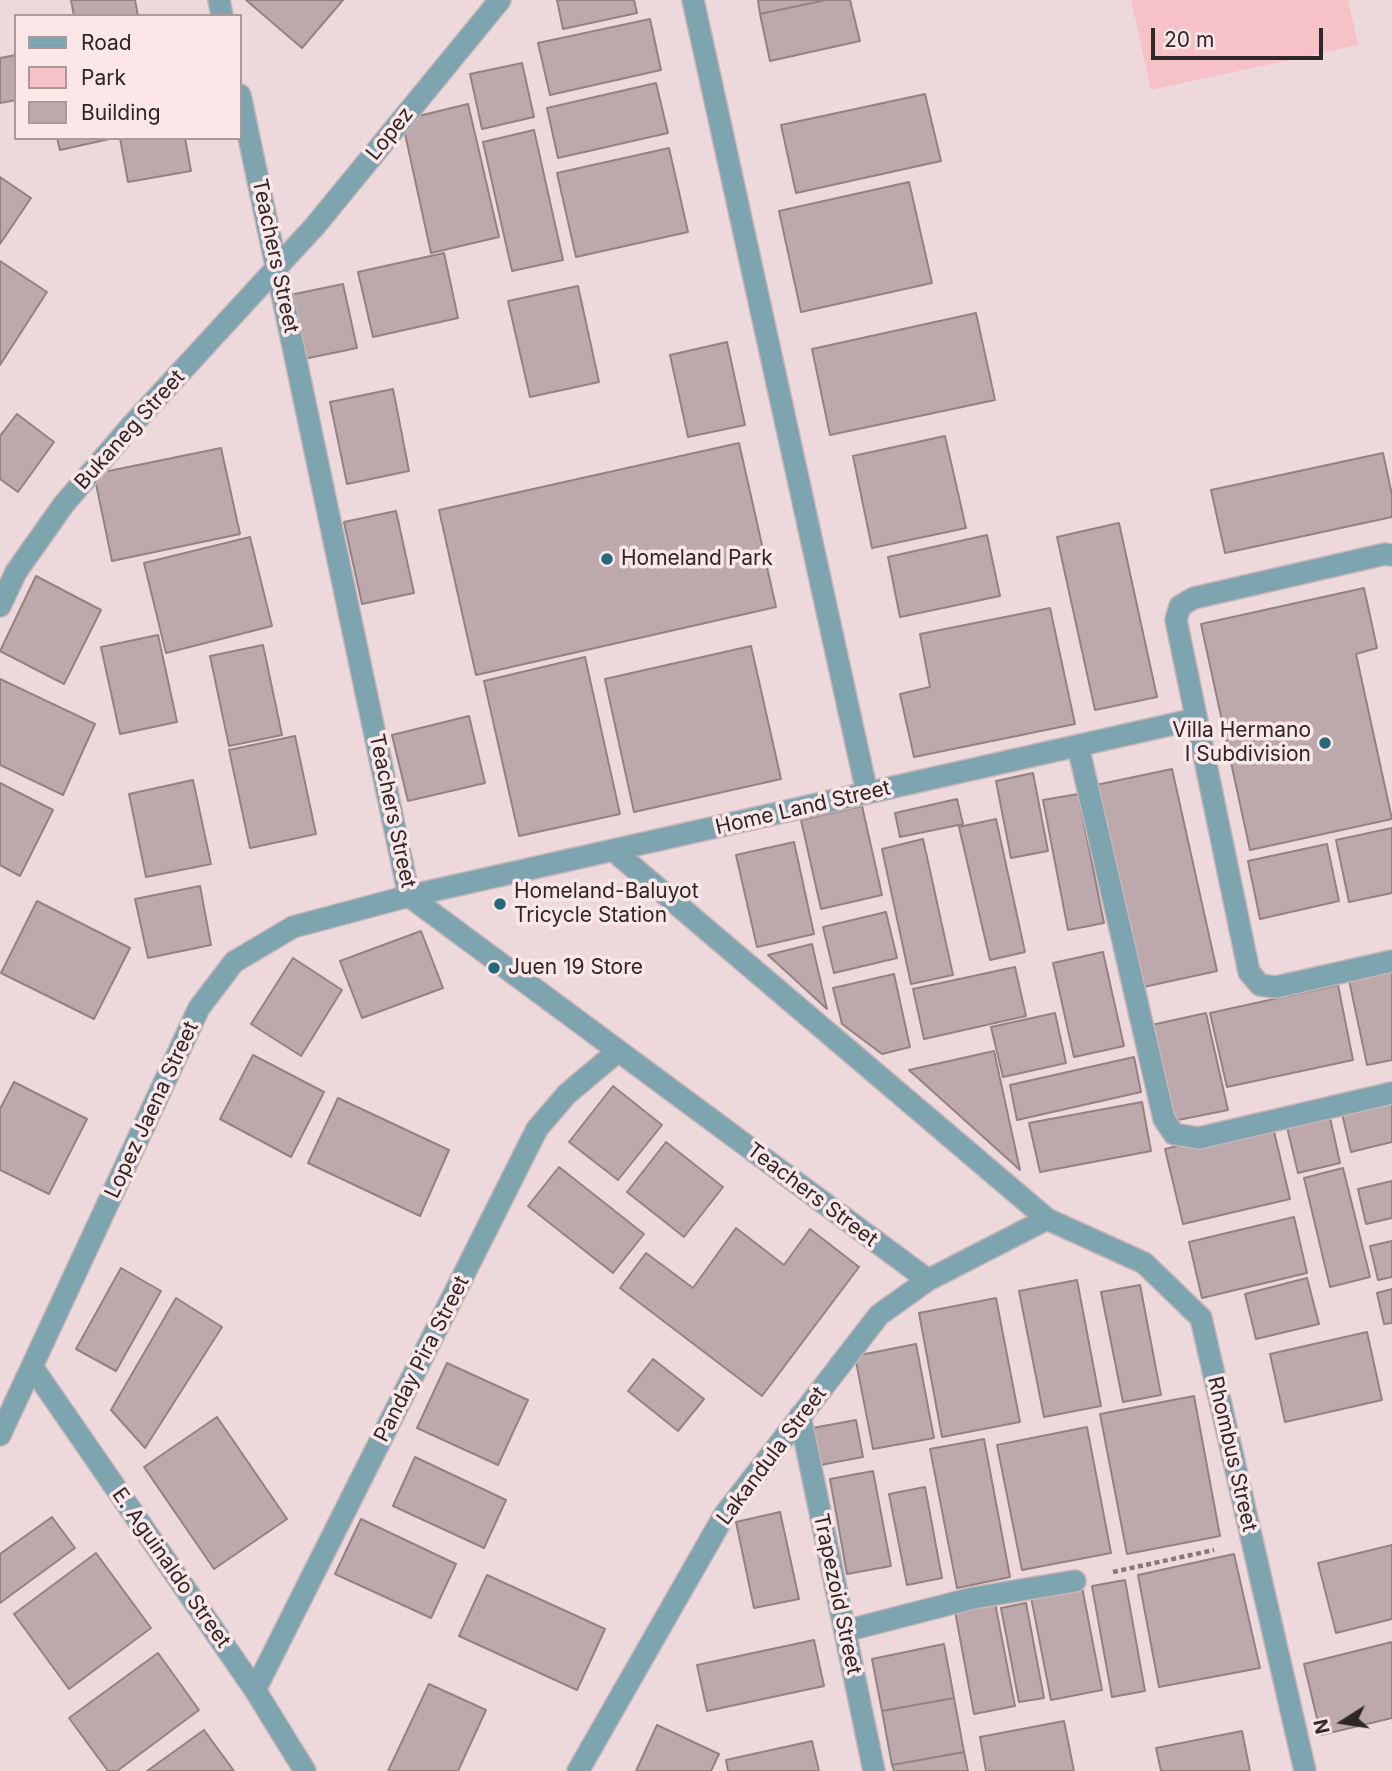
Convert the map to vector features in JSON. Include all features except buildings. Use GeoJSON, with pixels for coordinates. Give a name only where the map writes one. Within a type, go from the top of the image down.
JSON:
{"type":"FeatureCollection","features":[{"type":"Feature","properties":{"kind":"street","name":"Lopez"},"geometry":{"type":"LineString","coordinates":[[277,266],[315,226],[500,0]]}},
{"type":"Feature","properties":{"kind":"street"},"geometry":{"type":"LineString","coordinates":[[693,0],[867,793]]}},
{"type":"Feature","properties":{"kind":"street","name":"Teachers Street"},"geometry":{"type":"LineString","coordinates":[[242,104],[409,896],[928,1280]]}},
{"type":"Feature","properties":{"kind":"street","name":"Bukaneg Street"},"geometry":{"type":"LineString","coordinates":[[0,606],[16,572],[64,504],[277,266]]}},
{"type":"Feature","properties":{"kind":"street"},"geometry":{"type":"LineString","coordinates":[[1392,555],[1385,554],[1194,598],[1180,606],[1176,620],[1249,972],[1260,985],[1276,987],[1392,961]]}},
{"type":"Feature","properties":{"kind":"street","name":"Home Land Street"},"geometry":{"type":"LineString","coordinates":[[409,896],[1196,719]]}},
{"type":"Feature","properties":{"kind":"street"},"geometry":{"type":"LineString","coordinates":[[1079,746],[1164,1119],[1174,1134],[1199,1138],[1392,1093]]}},
{"type":"Feature","properties":{"kind":"street","name":"Rhombus Street"},"geometry":{"type":"LineString","coordinates":[[613,850],[1047,1219],[1144,1263],[1201,1318],[1305,1771]]}},
{"type":"Feature","properties":{"kind":"street","name":"Lopez Jaena Street"},"geometry":{"type":"LineString","coordinates":[[0,1435],[199,1008],[234,962],[293,927],[409,896]]}},
{"type":"Feature","properties":{"kind":"street","name":"Panday Pira Street"},"geometry":{"type":"LineString","coordinates":[[255,1689],[537,1129],[567,1094],[618,1051]]}},
{"type":"Feature","properties":{"kind":"street","name":"Lakandula Street"},"geometry":{"type":"LineString","coordinates":[[578,1771],[725,1514],[878,1315],[928,1280],[1047,1219]]}},
{"type":"Feature","properties":{"kind":"street","name":"E. Aguinaldo Street"},"geometry":{"type":"LineString","coordinates":[[33,1368],[255,1689],[305,1771]]}},
{"type":"Feature","properties":{"kind":"street","name":"Trapezoid Street"},"geometry":{"type":"LineString","coordinates":[[800,1416],[874,1771]]}},
{"type":"Feature","properties":{"kind":"street"},"geometry":{"type":"LineString","coordinates":[[845,1631],[973,1598],[1075,1581]]}},
{"type":"Feature","properties":{"kind":"path"},"geometry":{"type":"LineString","coordinates":[[1075,1581],[1252,1541]]}},
{"type":"Feature","properties":{"kind":"green space"},"geometry":{"type":"Polygon","coordinates":[[[1131,0],[1348,0],[1358,45],[1151,90],[1131,0]]]}},
{"type":"Feature","properties":{"kind":"place","name":"Homeland Park"},"geometry":{"type":"Point","coordinates":[607,559]}},
{"type":"Feature","properties":{"kind":"place","name":"Villa Hermano I Subdivision"},"geometry":{"type":"Point","coordinates":[1325,743]}},
{"type":"Feature","properties":{"kind":"place","name":"Homeland-Baluyot Tricycle Station"},"geometry":{"type":"Point","coordinates":[500,904]}},
{"type":"Feature","properties":{"kind":"place","name":"Juen 19 Store"},"geometry":{"type":"Point","coordinates":[494,968]}}]}
